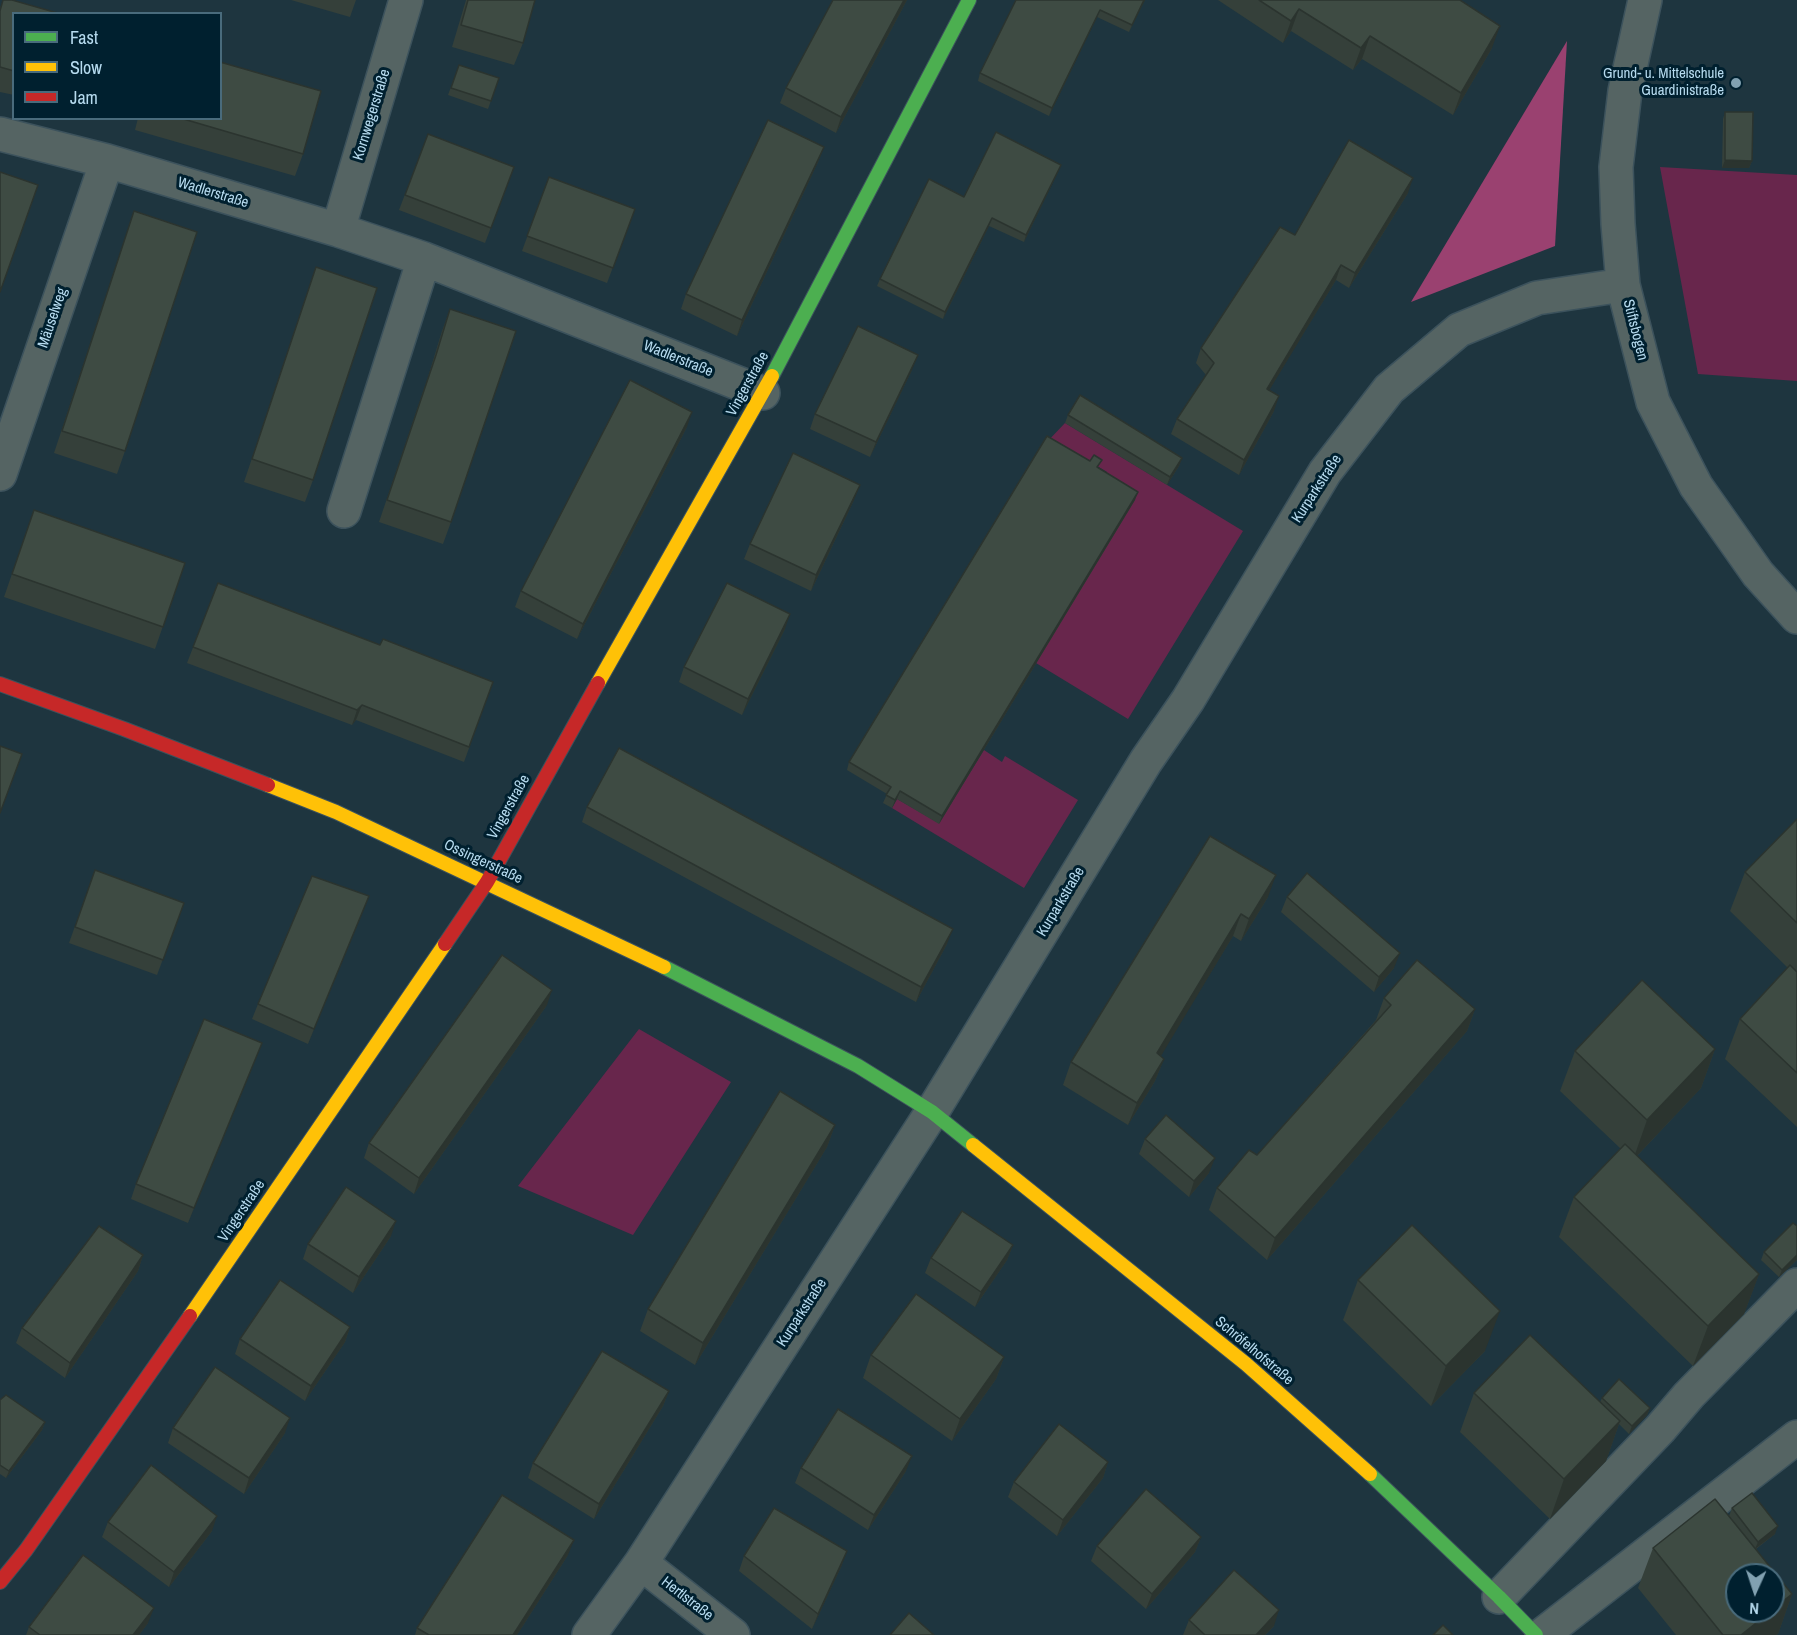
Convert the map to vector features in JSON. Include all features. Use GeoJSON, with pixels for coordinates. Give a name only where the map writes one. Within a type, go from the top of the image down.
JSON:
{"type":"FeatureCollection","features":[{"type":"Feature","properties":{"kind":"street","name":"Kornwegerstraße"},"geometry":{"type":"LineString","coordinates":[[338,230],[406,0]]}},
{"type":"Feature","properties":{"kind":"street","name":"Vingerstraße"},"geometry":{"type":"LineString","coordinates":[[0,1582],[26,1550],[224,1267],[487,882],[764,393],[969,0]]}},
{"type":"Feature","properties":{"kind":"street","name":"Stiftsbogen"},"geometry":{"type":"LineString","coordinates":[[1645,0],[1625,91],[1616,167],[1623,285],[1653,402],[1696,486],[1758,574],[1797,617]]}},
{"type":"Feature","properties":{"kind":"street","name":"Wadlerstraße"},"geometry":{"type":"LineString","coordinates":[[0,134],[107,162],[338,230],[424,259],[764,393]]}},
{"type":"Feature","properties":{"kind":"street","name":"Mäuselweg"},"geometry":{"type":"LineString","coordinates":[[0,474],[107,162]]}},
{"type":"Feature","properties":{"kind":"street"},"geometry":{"type":"LineString","coordinates":[[345,511],[424,259]]}},
{"type":"Feature","properties":{"kind":"street","name":"Kurparkstraße"},"geometry":{"type":"LineString","coordinates":[[589,1635],[640,1563],[932,1112],[1146,761],[1188,700],[1325,472],[1389,388],[1459,330],[1537,298],[1623,285]]}},
{"type":"Feature","properties":{"kind":"street","name":"Ossingerstraße"},"geometry":{"type":"LineString","coordinates":[[0,684],[124,729],[336,812],[681,975],[858,1066],[932,1112]]}},
{"type":"Feature","properties":{"kind":"street","name":"Schröfelhofstraße"},"geometry":{"type":"LineString","coordinates":[[932,1112],[1246,1364],[1383,1485],[1536,1635]]}},
{"type":"Feature","properties":{"kind":"street"},"geometry":{"type":"LineString","coordinates":[[1499,1597],[1660,1429],[1689,1395],[1797,1285]]}},
{"type":"Feature","properties":{"kind":"street"},"geometry":{"type":"LineString","coordinates":[[1542,1635],[1797,1437]]}},
{"type":"Feature","properties":{"kind":"street","name":"Hertlstraße"},"geometry":{"type":"LineString","coordinates":[[640,1563],[733,1635]]}},
{"type":"Feature","properties":{"kind":"shaded area"},"geometry":{"type":"Polygon","coordinates":[[[1567,41],[1555,246],[1411,302],[1567,41]]]}},
{"type":"Feature","properties":{"kind":"shaded area"},"geometry":{"type":"Polygon","coordinates":[[[1660,167],[1797,175],[1797,381],[1698,374],[1660,167]]]}},
{"type":"Feature","properties":{"kind":"shaded area"},"geometry":{"type":"Polygon","coordinates":[[[1065,423],[1243,531],[1128,719],[1036,663],[1102,480],[1107,472],[1074,452],[1045,444],[1065,423]]]}},
{"type":"Feature","properties":{"kind":"shaded area"},"geometry":{"type":"Polygon","coordinates":[[[984,750],[1002,762],[1005,756],[1078,800],[1024,888],[892,808],[897,799],[939,823],[984,750]]]}},
{"type":"Feature","properties":{"kind":"shaded area"},"geometry":{"type":"Polygon","coordinates":[[[639,1029],[731,1082],[633,1235],[518,1186],[639,1029]]]}},
{"type":"Feature","properties":{"kind":"building"},"geometry":{"type":"Polygon","coordinates":[[[3,0],[12,0],[54,12],[12,12],[12,70],[0,67],[0,11],[3,0]]]}},
{"type":"Feature","properties":{"kind":"building"},"geometry":{"type":"Polygon","coordinates":[[[468,0],[535,0],[523,43],[461,25],[468,0]]]}},
{"type":"Feature","properties":{"kind":"building"},"geometry":{"type":"Polygon","coordinates":[[[833,0],[904,0],[841,117],[786,88],[833,0]]]}},
{"type":"Feature","properties":{"kind":"building"},"geometry":{"type":"Polygon","coordinates":[[[1016,0],[1144,0],[1132,25],[1100,10],[1052,108],[980,73],[1016,0]]]}},
{"type":"Feature","properties":{"kind":"building"},"geometry":{"type":"Polygon","coordinates":[[[1259,0],[1460,0],[1500,26],[1461,93],[1370,36],[1361,48],[1299,9],[1291,21],[1259,0]]]}},
{"type":"Feature","properties":{"kind":"building"},"geometry":{"type":"Polygon","coordinates":[[[222,63],[321,91],[303,154],[187,120],[222,120],[222,63]]]}},
{"type":"Feature","properties":{"kind":"building"},"geometry":{"type":"Polygon","coordinates":[[[459,65],[499,78],[491,101],[451,88],[459,65]]]}},
{"type":"Feature","properties":{"kind":"building"},"geometry":{"type":"Polygon","coordinates":[[[1725,112],[1753,112],[1752,161],[1725,160],[1725,112]]]}},
{"type":"Feature","properties":{"kind":"building"},"geometry":{"type":"Polygon","coordinates":[[[768,120],[824,147],[742,320],[686,294],[768,120]]]}},
{"type":"Feature","properties":{"kind":"building"},"geometry":{"type":"Polygon","coordinates":[[[996,132],[1061,165],[1026,235],[992,218],[945,312],[880,279],[929,179],[964,197],[996,132]]]}},
{"type":"Feature","properties":{"kind":"building"},"geometry":{"type":"Polygon","coordinates":[[[428,134],[514,167],[491,228],[405,195],[428,134]]]}},
{"type":"Feature","properties":{"kind":"building"},"geometry":{"type":"Polygon","coordinates":[[[1349,140],[1413,178],[1355,273],[1341,265],[1267,389],[1279,396],[1244,460],[1177,419],[1214,363],[1201,348],[1280,227],[1295,235],[1349,140]]]}},
{"type":"Feature","properties":{"kind":"building"},"geometry":{"type":"Polygon","coordinates":[[[0,172],[38,185],[0,292],[0,172]]]}},
{"type":"Feature","properties":{"kind":"building"},"geometry":{"type":"Polygon","coordinates":[[[549,177],[635,209],[613,268],[527,236],[549,177]]]}},
{"type":"Feature","properties":{"kind":"building"},"geometry":{"type":"Polygon","coordinates":[[[134,211],[197,232],[125,451],[62,431],[134,211]]]}},
{"type":"Feature","properties":{"kind":"building"},"geometry":{"type":"Polygon","coordinates":[[[316,267],[377,288],[313,480],[252,459],[316,267]]]}},
{"type":"Feature","properties":{"kind":"building"},"geometry":{"type":"Polygon","coordinates":[[[450,309],[516,331],[451,522],[387,500],[450,309]]]}},
{"type":"Feature","properties":{"kind":"building"},"geometry":{"type":"Polygon","coordinates":[[[858,326],[918,355],[876,442],[815,414],[858,326]]]}},
{"type":"Feature","properties":{"kind":"building"},"geometry":{"type":"Polygon","coordinates":[[[630,380],[692,412],[583,624],[521,591],[630,380]]]}},
{"type":"Feature","properties":{"kind":"building"},"geometry":{"type":"Polygon","coordinates":[[[1080,395],[1182,458],[1170,477],[1068,415],[1080,395]]]}},
{"type":"Feature","properties":{"kind":"building"},"geometry":{"type":"Polygon","coordinates":[[[1047,436],[1090,461],[1094,455],[1102,460],[1097,467],[1138,492],[942,816],[900,791],[895,800],[886,795],[891,787],[849,762],[1047,436]]]}},
{"type":"Feature","properties":{"kind":"building"},"geometry":{"type":"Polygon","coordinates":[[[793,453],[860,485],[816,575],[750,544],[793,453]]]}},
{"type":"Feature","properties":{"kind":"building"},"geometry":{"type":"Polygon","coordinates":[[[34,510],[185,563],[163,627],[12,574],[34,510]]]}},
{"type":"Feature","properties":{"kind":"building"},"geometry":{"type":"Polygon","coordinates":[[[218,583],[380,645],[383,639],[493,682],[469,747],[362,705],[357,710],[193,647],[218,583]]]}},
{"type":"Feature","properties":{"kind":"building"},"geometry":{"type":"Polygon","coordinates":[[[727,583],[790,614],[748,699],[684,667],[727,583]]]}},
{"type":"Feature","properties":{"kind":"building"},"geometry":{"type":"Polygon","coordinates":[[[0,746],[22,754],[0,813],[0,746]]]}},
{"type":"Feature","properties":{"kind":"building"},"geometry":{"type":"Polygon","coordinates":[[[619,748],[953,929],[921,987],[587,807],[619,748]]]}},
{"type":"Feature","properties":{"kind":"building"},"geometry":{"type":"Polygon","coordinates":[[[1797,819],[1797,923],[1745,872],[1797,819]]]}},
{"type":"Feature","properties":{"kind":"building"},"geometry":{"type":"Polygon","coordinates":[[[1210,836],[1276,875],[1249,919],[1241,914],[1157,1053],[1164,1059],[1137,1103],[1071,1062],[1210,836]]]}},
{"type":"Feature","properties":{"kind":"building"},"geometry":{"type":"Polygon","coordinates":[[[95,870],[184,903],[163,960],[75,927],[95,870]]]}},
{"type":"Feature","properties":{"kind":"building"},"geometry":{"type":"Polygon","coordinates":[[[1307,873],[1400,953],[1379,977],[1287,897],[1307,873]]]}},
{"type":"Feature","properties":{"kind":"building"},"geometry":{"type":"Polygon","coordinates":[[[312,876],[369,896],[314,1029],[258,1004],[312,876]]]}},
{"type":"Feature","properties":{"kind":"building"},"geometry":{"type":"Polygon","coordinates":[[[502,955],[552,990],[419,1178],[369,1143],[502,955]]]}},
{"type":"Feature","properties":{"kind":"building"},"geometry":{"type":"Polygon","coordinates":[[[1417,960],[1475,1009],[1275,1238],[1217,1188],[1249,1150],[1257,1155],[1391,1005],[1384,998],[1417,960]]]}},
{"type":"Feature","properties":{"kind":"building"},"geometry":{"type":"Polygon","coordinates":[[[1790,965],[1797,972],[1797,1073],[1740,1019],[1790,965]]]}},
{"type":"Feature","properties":{"kind":"building"},"geometry":{"type":"Polygon","coordinates":[[[1642,980],[1715,1049],[1647,1120],[1575,1051],[1642,980]]]}},
{"type":"Feature","properties":{"kind":"building"},"geometry":{"type":"Polygon","coordinates":[[[204,1019],[262,1043],[194,1208],[136,1184],[204,1019]]]}},
{"type":"Feature","properties":{"kind":"building"},"geometry":{"type":"Polygon","coordinates":[[[780,1091],[835,1125],[703,1343],[648,1309],[780,1091]]]}},
{"type":"Feature","properties":{"kind":"building"},"geometry":{"type":"Polygon","coordinates":[[[1166,1115],[1215,1158],[1194,1181],[1145,1139],[1166,1115]]]}},
{"type":"Feature","properties":{"kind":"building"},"geometry":{"type":"Polygon","coordinates":[[[1625,1144],[1759,1274],[1708,1326],[1574,1197],[1625,1144]]]}},
{"type":"Feature","properties":{"kind":"building"},"geometry":{"type":"Polygon","coordinates":[[[346,1187],[396,1221],[359,1277],[308,1244],[346,1187]]]}},
{"type":"Feature","properties":{"kind":"building"},"geometry":{"type":"Polygon","coordinates":[[[962,1211],[1013,1245],[981,1292],[931,1258],[962,1211]]]}},
{"type":"Feature","properties":{"kind":"building"},"geometry":{"type":"Polygon","coordinates":[[[1793,1223],[1797,1226],[1797,1255],[1782,1270],[1764,1252],[1793,1223]]]}},
{"type":"Feature","properties":{"kind":"building"},"geometry":{"type":"Polygon","coordinates":[[[1412,1225],[1500,1311],[1446,1366],[1358,1280],[1412,1225]]]}},
{"type":"Feature","properties":{"kind":"building"},"geometry":{"type":"Polygon","coordinates":[[[99,1226],[143,1255],[70,1363],[22,1328],[99,1226]]]}},
{"type":"Feature","properties":{"kind":"building"},"geometry":{"type":"Polygon","coordinates":[[[280,1280],[350,1327],[311,1386],[240,1339],[280,1280]]]}},
{"type":"Feature","properties":{"kind":"building"},"geometry":{"type":"Polygon","coordinates":[[[916,1294],[1004,1357],[960,1419],[871,1355],[916,1294]]]}},
{"type":"Feature","properties":{"kind":"building"},"geometry":{"type":"Polygon","coordinates":[[[1530,1335],[1620,1421],[1564,1479],[1474,1393],[1530,1335]]]}},
{"type":"Feature","properties":{"kind":"building"},"geometry":{"type":"Polygon","coordinates":[[[602,1351],[669,1391],[599,1504],[533,1463],[602,1351]]]}},
{"type":"Feature","properties":{"kind":"building"},"geometry":{"type":"Polygon","coordinates":[[[215,1367],[290,1418],[249,1478],[173,1428],[215,1367]]]}},
{"type":"Feature","properties":{"kind":"building"},"geometry":{"type":"Polygon","coordinates":[[[1619,1379],[1650,1408],[1632,1426],[1602,1398],[1619,1379]]]}},
{"type":"Feature","properties":{"kind":"building"},"geometry":{"type":"Polygon","coordinates":[[[6,1395],[45,1422],[9,1471],[0,1465],[0,1400],[6,1395]]]}},
{"type":"Feature","properties":{"kind":"building"},"geometry":{"type":"Polygon","coordinates":[[[838,1409],[912,1456],[874,1515],[801,1468],[838,1409]]]}},
{"type":"Feature","properties":{"kind":"building"},"geometry":{"type":"Polygon","coordinates":[[[1059,1424],[1108,1462],[1063,1520],[1014,1482],[1059,1424]]]}},
{"type":"Feature","properties":{"kind":"building"},"geometry":{"type":"Polygon","coordinates":[[[151,1465],[217,1516],[174,1572],[108,1522],[151,1465]]]}},
{"type":"Feature","properties":{"kind":"building"},"geometry":{"type":"Polygon","coordinates":[[[1146,1489],[1201,1537],[1152,1594],[1097,1546],[1146,1489]]]}},
{"type":"Feature","properties":{"kind":"building"},"geometry":{"type":"Polygon","coordinates":[[[1752,1493],[1778,1526],[1758,1542],[1732,1508],[1752,1493]]]}},
{"type":"Feature","properties":{"kind":"building"},"geometry":{"type":"Polygon","coordinates":[[[502,1495],[574,1540],[513,1635],[429,1635],[417,1628],[502,1495]]]}},
{"type":"Feature","properties":{"kind":"building"},"geometry":{"type":"Polygon","coordinates":[[[1715,1499],[1767,1563],[1725,1563],[1725,1623],[1756,1623],[1741,1635],[1723,1635],[1653,1548],[1715,1499]]]}},
{"type":"Feature","properties":{"kind":"building"},"geometry":{"type":"Polygon","coordinates":[[[774,1508],[847,1551],[818,1614],[744,1556],[774,1508]]]}},
{"type":"Feature","properties":{"kind":"building"},"geometry":{"type":"Polygon","coordinates":[[[83,1555],[154,1608],[133,1635],[40,1635],[29,1627],[83,1555]]]}},
{"type":"Feature","properties":{"kind":"building"},"geometry":{"type":"Polygon","coordinates":[[[1234,1570],[1279,1610],[1256,1635],[1205,1635],[1189,1620],[1234,1570]]]}},
{"type":"Feature","properties":{"kind":"building"},"geometry":{"type":"Polygon","coordinates":[[[1785,1585],[1792,1594],[1785,1600],[1785,1585]]]}},
{"type":"Feature","properties":{"kind":"building"},"geometry":{"type":"Polygon","coordinates":[[[909,1613],[934,1635],[890,1635],[909,1613]]]}},
{"type":"Feature","properties":{"kind":"building"},"geometry":{"type":"Polygon","coordinates":[[[1443,1625],[1453,1635],[1433,1635],[1443,1625]]]}},
{"type":"Feature","properties":{"kind":"traffic: fast"},"geometry":{"type":"LineString","coordinates":[[772,376],[969,0]]}},
{"type":"Feature","properties":{"kind":"traffic: fast"},"geometry":{"type":"LineString","coordinates":[[664,967],[858,1066],[932,1112],[973,1145]]}},
{"type":"Feature","properties":{"kind":"traffic: fast"},"geometry":{"type":"LineString","coordinates":[[1370,1474],[1536,1635]]}},
{"type":"Feature","properties":{"kind":"traffic: slow"},"geometry":{"type":"LineString","coordinates":[[598,683],[772,376]]}},
{"type":"Feature","properties":{"kind":"traffic: slow"},"geometry":{"type":"LineString","coordinates":[[268,785],[336,812],[664,967]]}},
{"type":"Feature","properties":{"kind":"traffic: slow"},"geometry":{"type":"LineString","coordinates":[[190,1316],[445,944]]}},
{"type":"Feature","properties":{"kind":"traffic: slow"},"geometry":{"type":"LineString","coordinates":[[973,1145],[1246,1364],[1370,1474]]}},
{"type":"Feature","properties":{"kind":"traffic: jam"},"geometry":{"type":"LineString","coordinates":[[445,944],[487,882],[598,683]]}},
{"type":"Feature","properties":{"kind":"traffic: jam"},"geometry":{"type":"LineString","coordinates":[[0,684],[268,785]]}},
{"type":"Feature","properties":{"kind":"traffic: jam"},"geometry":{"type":"LineString","coordinates":[[0,1582],[26,1550],[190,1316]]}},
{"type":"Feature","properties":{"kind":"place","name":"Grund- u. Mittelschule Guardinistraße"},"geometry":{"type":"Point","coordinates":[1736,83]}}]}
